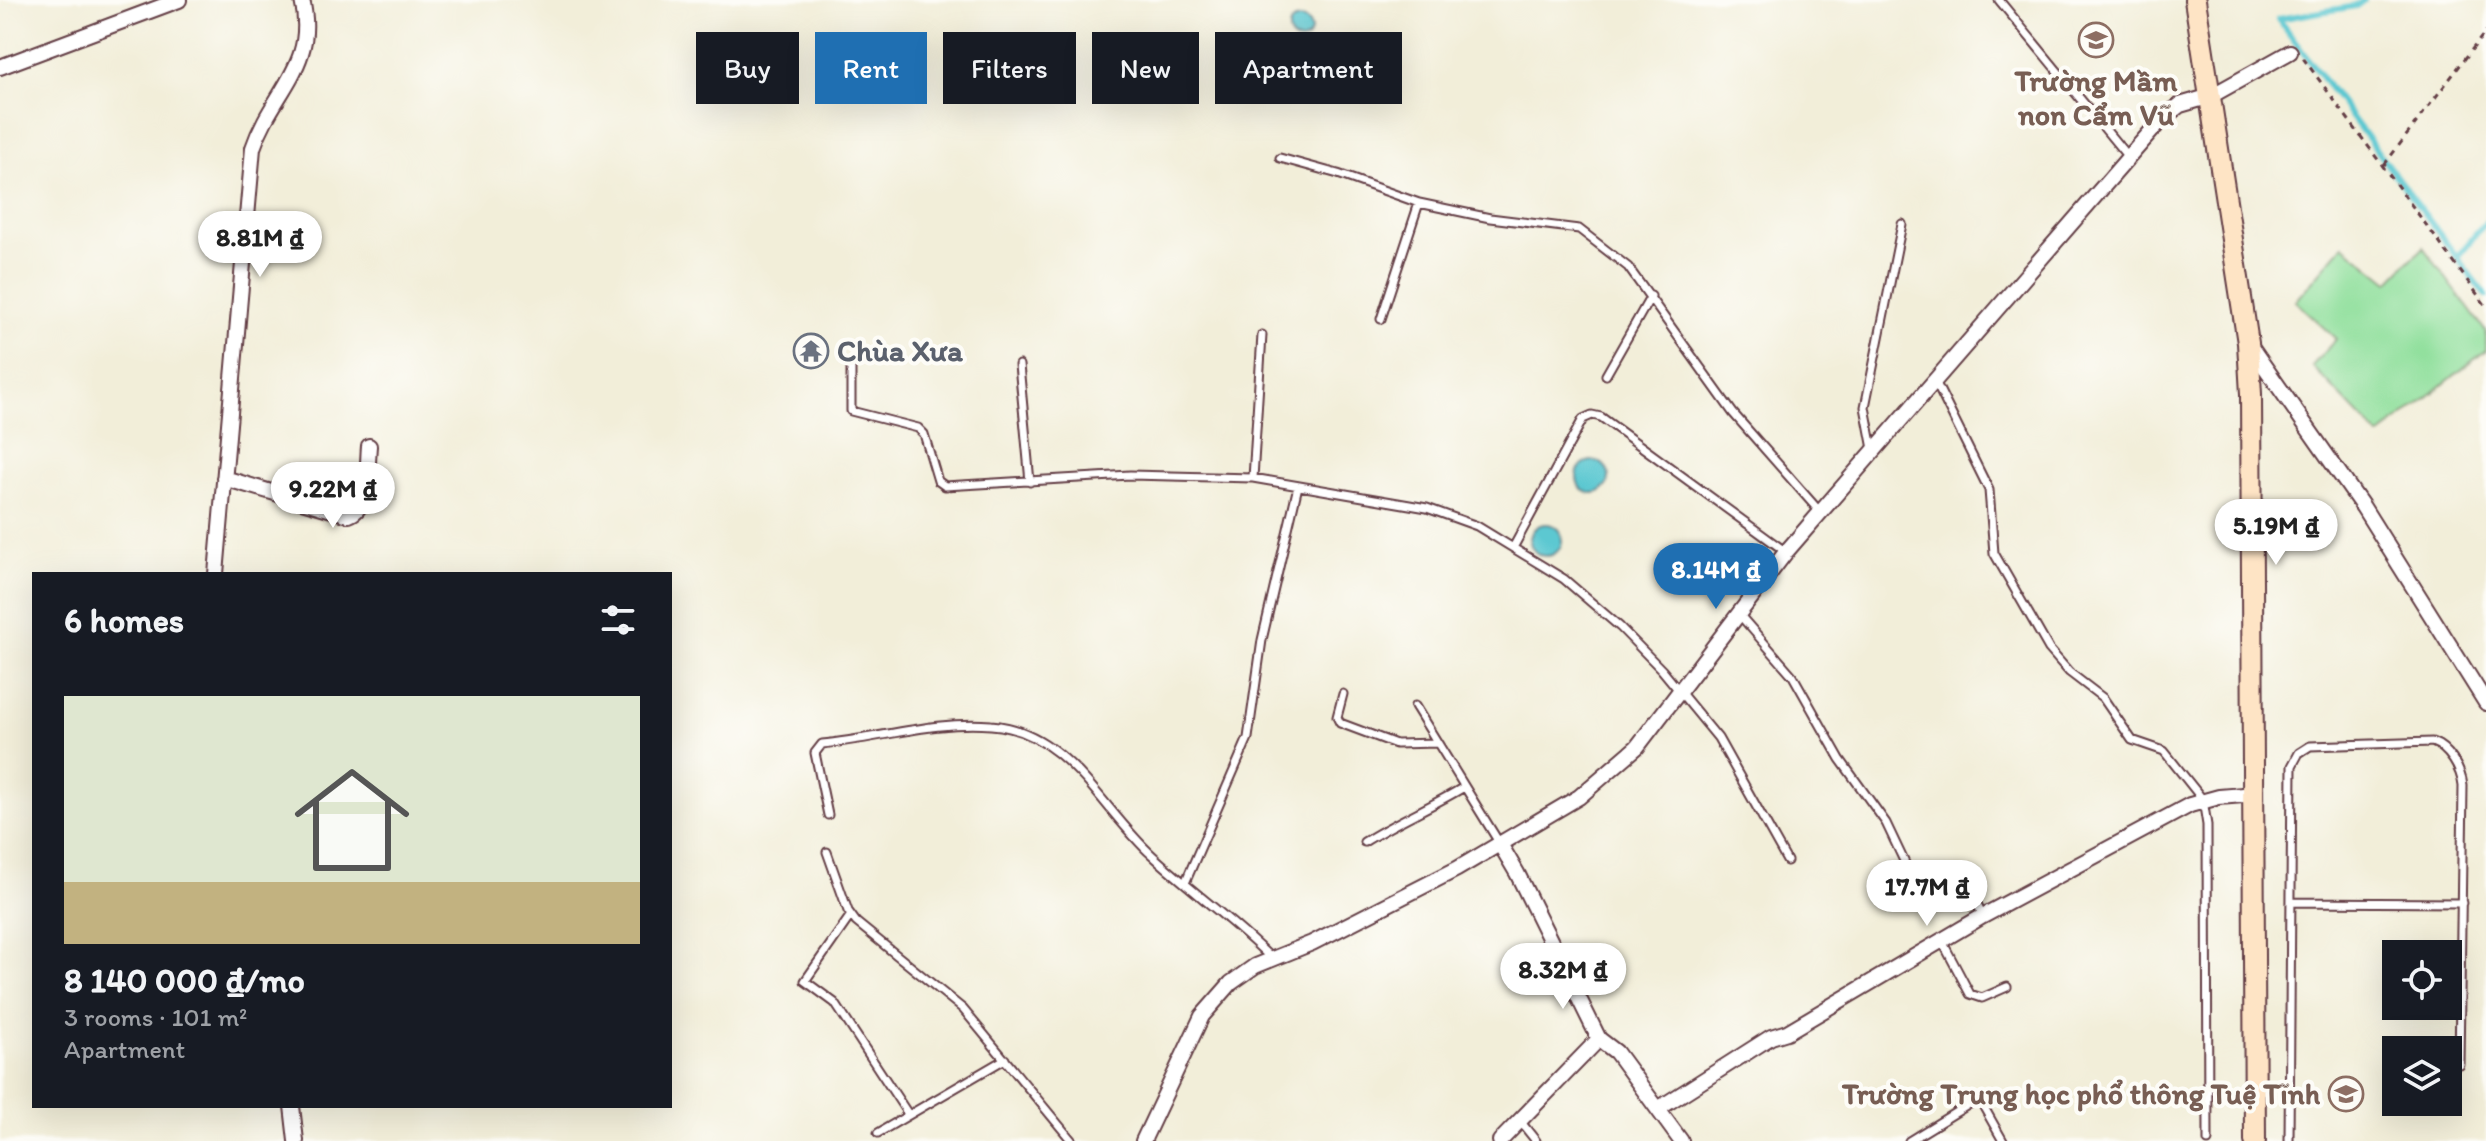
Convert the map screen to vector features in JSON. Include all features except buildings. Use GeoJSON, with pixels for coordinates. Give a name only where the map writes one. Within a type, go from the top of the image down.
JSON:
{"type":"FeatureCollection","features":[{"type":"Feature","properties":{"kind":"street"},"geometry":{"type":"LineString","coordinates":[[0,67],[179,0]]}},
{"type":"Feature","properties":{"kind":"street"},"geometry":{"type":"LineString","coordinates":[[216,572],[253,148],[260,128],[306,44],[308,25],[302,0]]}},
{"type":"Feature","properties":{"kind":"street"},"geometry":{"type":"LineString","coordinates":[[2195,0],[2248,343],[2253,453],[2251,795],[2255,1141]]}},
{"type":"Feature","properties":{"kind":"street"},"geometry":{"type":"LineString","coordinates":[[1143,1141],[1202,1016],[1231,983],[1271,958],[1312,943],[1500,844],[1579,797],[1611,772],[1637,747],[1681,692],[1786,552],[1936,383],[2162,119],[2180,105],[2211,96],[2290,52]]}},
{"type":"Feature","properties":{"kind":"street"},"geometry":{"type":"LineString","coordinates":[[2248,343],[2363,507],[2486,703]]}},
{"type":"Feature","properties":{"kind":"street"},"geometry":{"type":"LineString","coordinates":[[224,478],[339,512],[355,513],[363,500],[369,446]]}},
{"type":"Feature","properties":{"kind":"street"},"geometry":{"type":"LineString","coordinates":[[1658,1109],[1771,1037],[1842,1001],[1983,916],[2211,799],[2251,795]]}},
{"type":"Feature","properties":{"kind":"street"},"geometry":{"type":"LineString","coordinates":[[1500,844],[1599,1039],[1616,1052],[1681,1141]]}},
{"type":"Feature","properties":{"kind":"street"},"geometry":{"type":"LineString","coordinates":[[1500,1141],[1599,1039]]}},
{"type":"Feature","properties":{"kind":"street"},"geometry":{"type":"LineString","coordinates":[[292,1108],[296,1141]]}},
{"type":"Feature","properties":{"kind":"lane"},"geometry":{"type":"LineString","coordinates":[[1999,0],[2128,157]]}},
{"type":"Feature","properties":{"kind":"lane"},"geometry":{"type":"LineString","coordinates":[[1280,158],[1338,174],[1419,203],[1490,218],[1579,229],[1617,255],[1651,296],[1733,413],[1821,513]]}},
{"type":"Feature","properties":{"kind":"lane"},"geometry":{"type":"LineString","coordinates":[[1381,319],[1419,203]]}},
{"type":"Feature","properties":{"kind":"lane"},"geometry":{"type":"LineString","coordinates":[[1873,453],[1865,407],[1902,224]]}},
{"type":"Feature","properties":{"kind":"lane"},"geometry":{"type":"LineString","coordinates":[[1606,375],[1651,296]]}},
{"type":"Feature","properties":{"kind":"lane"},"geometry":{"type":"LineString","coordinates":[[1253,478],[1262,335]]}},
{"type":"Feature","properties":{"kind":"lane"},"geometry":{"type":"LineString","coordinates":[[1019,365],[1030,482]]}},
{"type":"Feature","properties":{"kind":"lane"},"geometry":{"type":"LineString","coordinates":[[851,368],[851,411],[918,428],[924,434],[938,481],[945,486],[1130,475],[1253,478],[1427,508],[1477,526],[1564,579],[1620,627],[1681,692],[1718,738],[1787,861]]}},
{"type":"Feature","properties":{"kind":"lane"},"geometry":{"type":"LineString","coordinates":[[1936,383],[1989,490],[1994,553],[2049,649],[2069,672],[2103,698],[2132,740],[2164,751],[2211,799],[2207,825],[2208,1141]]}},
{"type":"Feature","properties":{"kind":"lane"},"geometry":{"type":"LineString","coordinates":[[1514,546],[1583,419],[1592,415],[1601,417],[1786,552]]}},
{"type":"Feature","properties":{"kind":"lane"},"geometry":{"type":"LineString","coordinates":[[1185,883],[1248,738],[1262,640],[1298,486]]}},
{"type":"Feature","properties":{"kind":"lane"},"geometry":{"type":"LineString","coordinates":[[1738,613],[1793,676],[1840,759],[1886,823],[1913,880],[1921,882],[1955,867],[1960,869],[1983,916]]}},
{"type":"Feature","properties":{"kind":"lane"},"geometry":{"type":"LineString","coordinates":[[1343,694],[1337,717],[1340,723],[1396,744],[1437,743]]}},
{"type":"Feature","properties":{"kind":"lane"},"geometry":{"type":"LineString","coordinates":[[1415,706],[1500,844]]}},
{"type":"Feature","properties":{"kind":"lane"},"geometry":{"type":"LineString","coordinates":[[828,815],[815,753],[822,744],[955,725],[993,725],[1021,731],[1062,755],[1149,853],[1244,930],[1271,958]]}},
{"type":"Feature","properties":{"kind":"lane"},"geometry":{"type":"LineString","coordinates":[[2289,1141],[2292,766],[2299,753],[2323,743],[2432,742],[2445,750],[2462,778],[2460,1036]]}},
{"type":"Feature","properties":{"kind":"lane"},"geometry":{"type":"LineString","coordinates":[[1364,842],[1405,816],[1421,813],[1464,787]]}},
{"type":"Feature","properties":{"kind":"lane"},"geometry":{"type":"LineString","coordinates":[[827,852],[851,915],[963,1009],[1072,1141]]}},
{"type":"Feature","properties":{"kind":"lane"},"geometry":{"type":"LineString","coordinates":[[2291,902],[2462,903]]}},
{"type":"Feature","properties":{"kind":"lane"},"geometry":{"type":"LineString","coordinates":[[851,915],[805,981],[835,1003],[908,1114]]}},
{"type":"Feature","properties":{"kind":"lane"},"geometry":{"type":"LineString","coordinates":[[1942,941],[1970,994],[1982,998],[2007,987]]}},
{"type":"Feature","properties":{"kind":"lane"},"geometry":{"type":"LineString","coordinates":[[878,1133],[1005,1059]]}},
{"type":"Feature","properties":{"kind":"lane"},"geometry":{"type":"LineString","coordinates":[[1909,1141],[1976,1100],[1981,1102],[2003,1141]]}},
{"type":"Feature","properties":{"kind":"lane"},"geometry":{"type":"LineString","coordinates":[[1520,1121],[1536,1141]]}},
{"type":"Feature","properties":{"kind":"path"},"geometry":{"type":"LineString","coordinates":[[2383,166],[2486,31]]}},
{"type":"Feature","properties":{"kind":"path"},"geometry":{"type":"LineString","coordinates":[[2290,52],[2301,55],[2309,65],[2486,306]]}},
{"type":"Feature","properties":{"kind":"green space"},"geometry":{"type":"Polygon","coordinates":[[[2343,245],[2389,282],[2423,247],[2486,332],[2486,350],[2379,436],[2312,366],[2336,339],[2295,301],[2343,245]]]}},
{"type":"Feature","properties":{"kind":"water"},"geometry":{"type":"Polygon","coordinates":[[[1300,19],[1310,26],[1310,32],[1289,30],[1292,22],[1300,19]]]}},
{"type":"Feature","properties":{"kind":"water"},"geometry":{"type":"Polygon","coordinates":[[[1593,461],[1604,466],[1609,477],[1604,488],[1593,493],[1582,488],[1577,477],[1582,466],[1593,461]]]}},
{"type":"Feature","properties":{"kind":"water"},"geometry":{"type":"Polygon","coordinates":[[[1546,524],[1557,529],[1562,540],[1557,551],[1546,556],[1535,551],[1530,540],[1535,529],[1546,524]]]}},
{"type":"Feature","properties":{"kind":"waterway"},"geometry":{"type":"LineString","coordinates":[[2278,19],[2356,6],[2364,0]]}},
{"type":"Feature","properties":{"kind":"waterway"},"geometry":{"type":"LineString","coordinates":[[2278,19],[2486,296]]}},
{"type":"Feature","properties":{"kind":"waterway"},"geometry":{"type":"LineString","coordinates":[[2457,257],[2486,222]]}},
{"type":"Feature","properties":{"kind":"place","name":"Trường Mầm non Cẩm Vũ"},"geometry":{"type":"Point","coordinates":[2096,40]}},
{"type":"Feature","properties":{"kind":"place","name":"Chùa Xưa"},"geometry":{"type":"Point","coordinates":[811,351]}},
{"type":"Feature","properties":{"kind":"place","name":"Trường Trung học phổ thông Tuệ Tĩnh"},"geometry":{"type":"Point","coordinates":[2346,1094]}}]}
